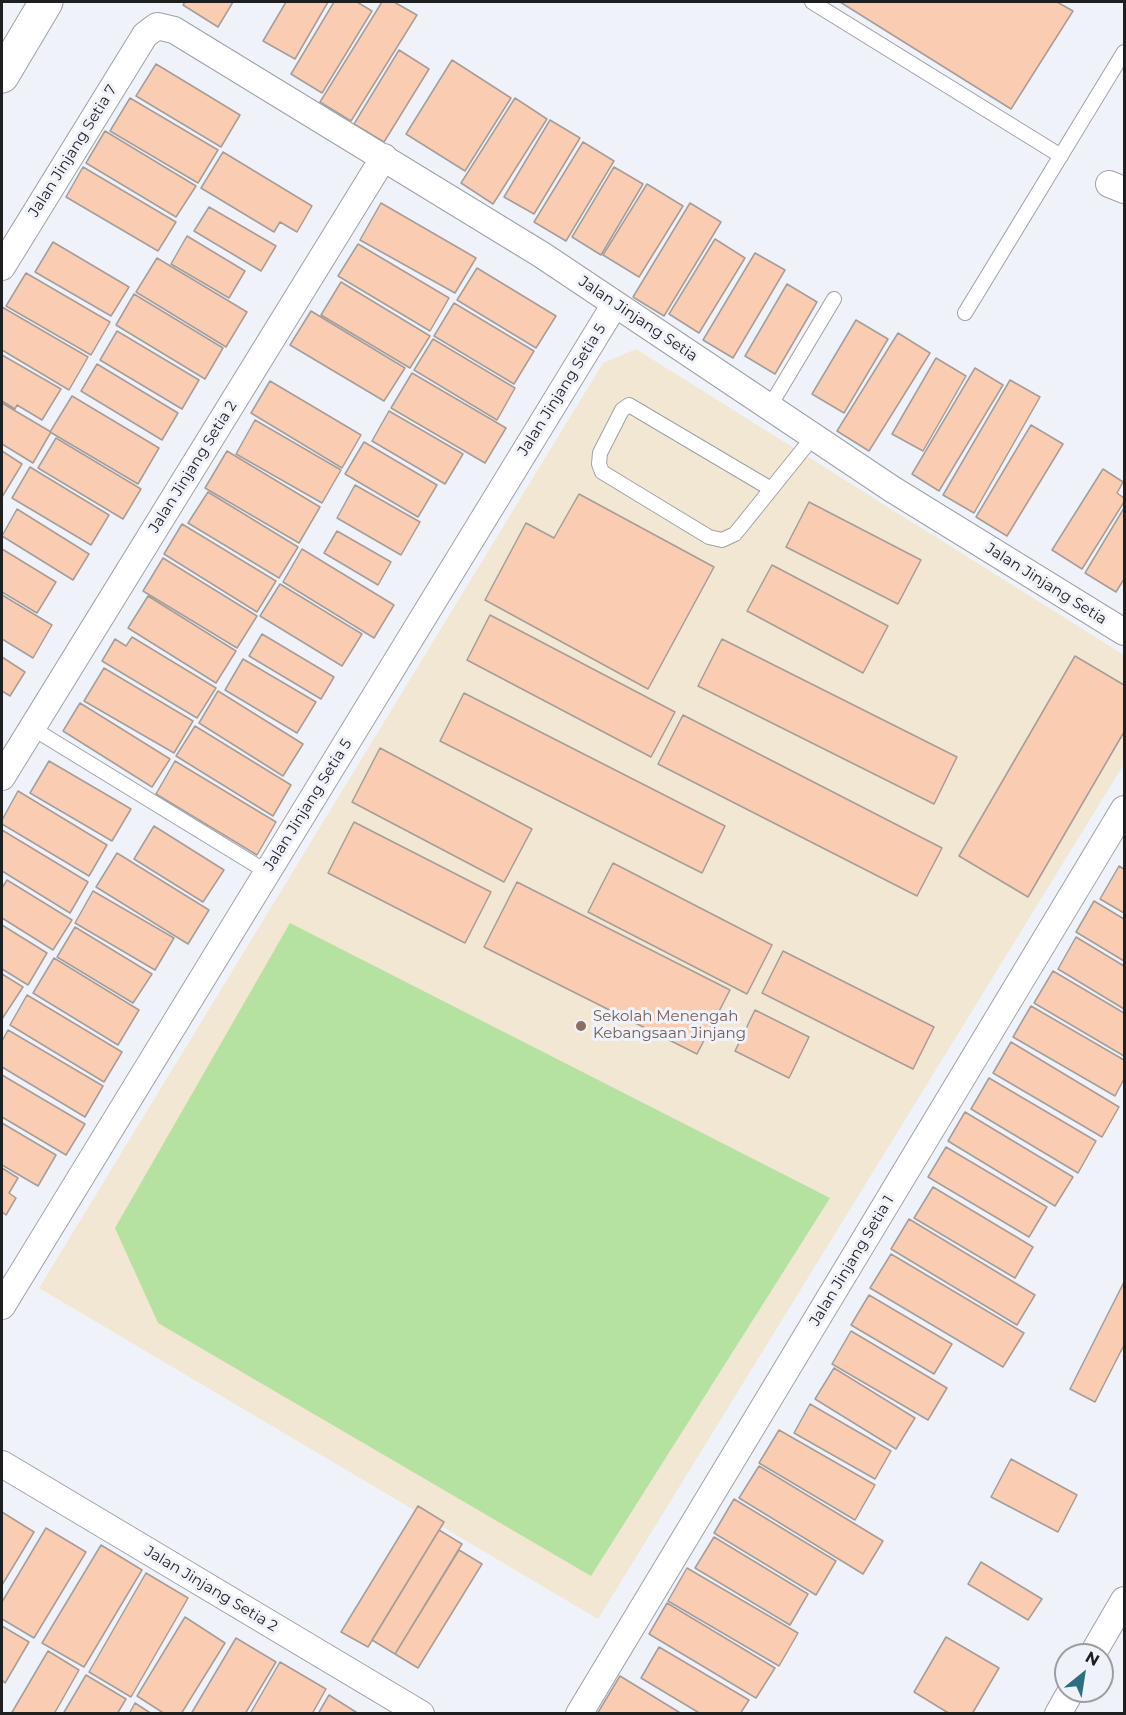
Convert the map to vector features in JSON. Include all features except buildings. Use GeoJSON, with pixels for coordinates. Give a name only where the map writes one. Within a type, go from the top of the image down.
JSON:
{"type":"FeatureCollection","features":[{"type":"Feature","properties":{"kind":"street"},"geometry":{"type":"LineString","coordinates":[[2,76],[46,2]]}},
{"type":"Feature","properties":{"kind":"street","name":"Jalan Jinjang Setia"},"geometry":{"type":"LineString","coordinates":[[145,35],[157,26],[174,30],[384,157],[542,255],[892,489],[1125,633]]}},
{"type":"Feature","properties":{"kind":"street","name":"Jalan Jinjang Setia 7"},"geometry":{"type":"LineString","coordinates":[[2,267],[145,35]]}},
{"type":"Feature","properties":{"kind":"street","name":"Jalan Jinjang Setia 2"},"geometry":{"type":"LineString","coordinates":[[6,761],[32,728],[384,157]]}},
{"type":"Feature","properties":{"kind":"street","name":"Jalan Jinjang Setia 5"},"geometry":{"type":"LineString","coordinates":[[2,1306],[615,304]]}},
{"type":"Feature","properties":{"kind":"street","name":"Jalan Jinjang Setia 1"},"geometry":{"type":"LineString","coordinates":[[579,1713],[1125,809]]}},
{"type":"Feature","properties":{"kind":"street","name":"Jalan Jinjang Setia 2"},"geometry":{"type":"LineString","coordinates":[[2,1464],[421,1713]]}},
{"type":"Feature","properties":{"kind":"street"},"geometry":{"type":"LineString","coordinates":[[1099,1643],[1125,1600]]}},
{"type":"Feature","properties":{"kind":"lane"},"geometry":{"type":"LineString","coordinates":[[812,2],[1061,156]]}},
{"type":"Feature","properties":{"kind":"lane"},"geometry":{"type":"LineString","coordinates":[[965,313],[1125,52]]}},
{"type":"Feature","properties":{"kind":"lane"},"geometry":{"type":"LineString","coordinates":[[770,406],[834,299]]}},
{"type":"Feature","properties":{"kind":"lane"},"geometry":{"type":"LineString","coordinates":[[771,489],[629,405],[622,410],[600,453],[599,464],[602,472],[709,537],[722,540],[735,534],[771,489],[813,436]]}},
{"type":"Feature","properties":{"kind":"lane"},"geometry":{"type":"LineString","coordinates":[[32,728],[267,872]]}},
{"type":"Feature","properties":{"kind":"shaded area","name":"Sekolah Menengah Kebangsaan Jinjang"},"geometry":{"type":"Polygon","coordinates":[[[636,349],[1124,655],[1124,764],[598,1619],[39,1288],[603,363],[636,349]]]}},
{"type":"Feature","properties":{"kind":"green space"},"geometry":{"type":"Polygon","coordinates":[[[290,923],[830,1198],[591,1576],[158,1323],[115,1228],[290,923]]]}},
{"type":"Feature","properties":{"kind":"place","name":"Sekolah Menengah Kebangsaan Jinjang"},"geometry":{"type":"Point","coordinates":[581,1026]}}]}
